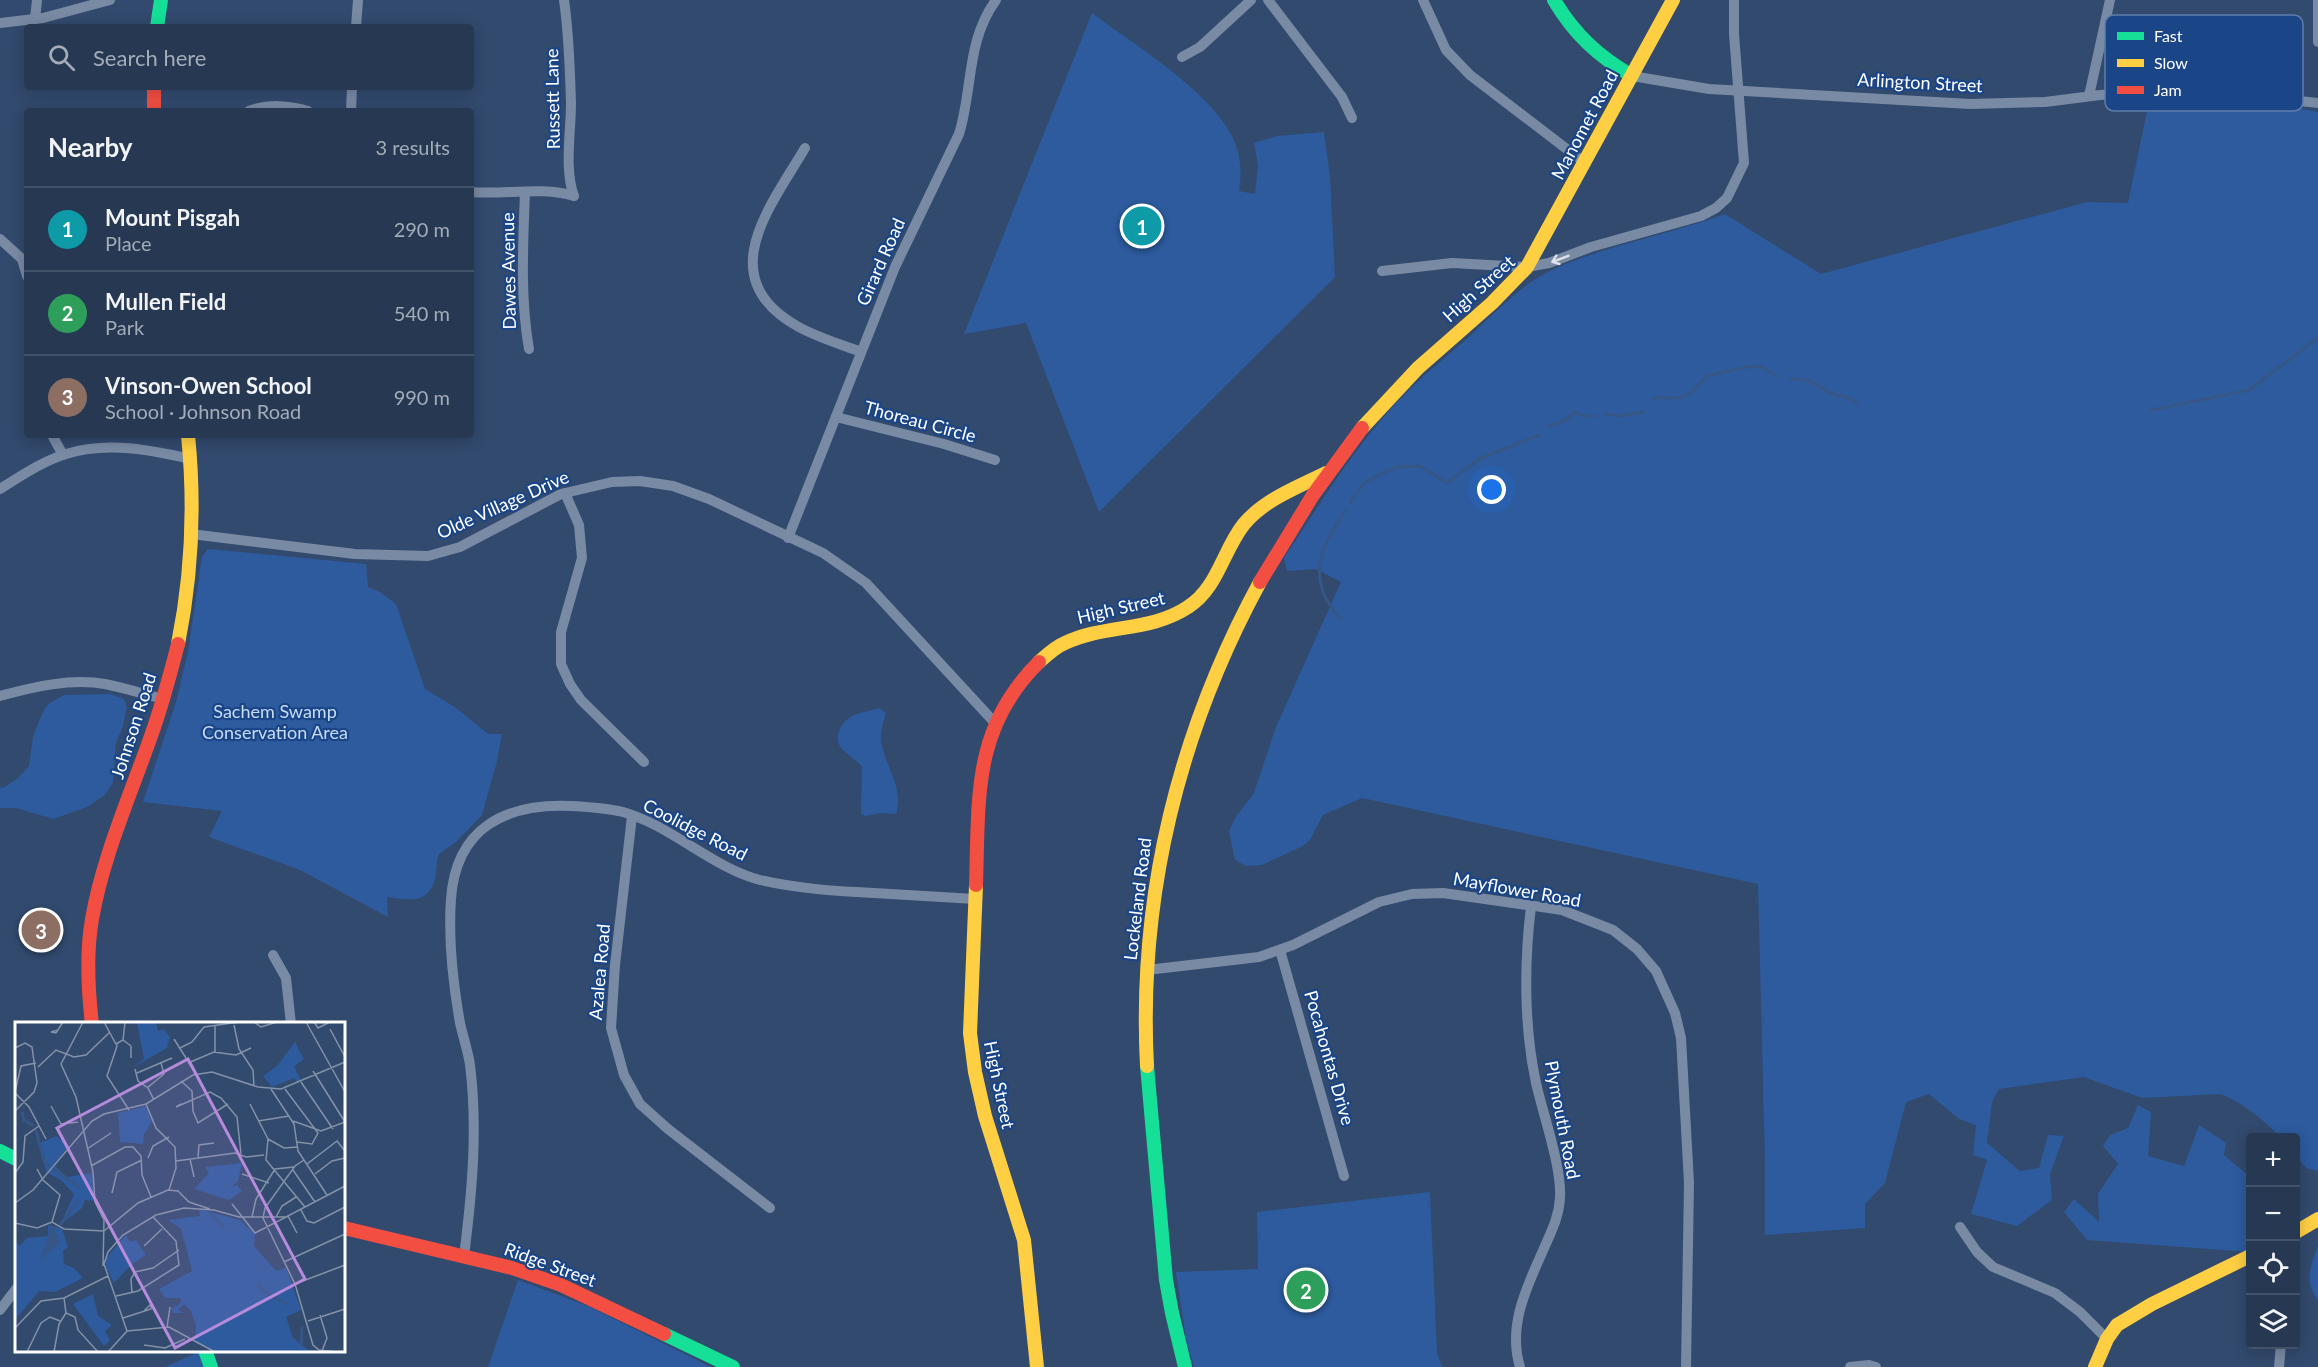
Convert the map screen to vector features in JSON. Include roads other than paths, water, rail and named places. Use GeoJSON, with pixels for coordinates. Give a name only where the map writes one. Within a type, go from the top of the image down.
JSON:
{"type":"FeatureCollection","features":[{"type":"Feature","properties":{"kind":"street"},"geometry":{"type":"LineString","coordinates":[[35,19],[37,0]]}},
{"type":"Feature","properties":{"kind":"street"},"geometry":{"type":"LineString","coordinates":[[0,23],[35,19],[110,0]]}},
{"type":"Feature","properties":{"kind":"street"},"geometry":{"type":"LineString","coordinates":[[157,24],[161,0]]}},
{"type":"Feature","properties":{"kind":"street"},"geometry":{"type":"LineString","coordinates":[[356,24],[358,0]]}},
{"type":"Feature","properties":{"kind":"street","name":"Russett Lane"},"geometry":{"type":"LineString","coordinates":[[525,192],[558,192],[574,196],[569,180],[571,103],[564,0]]}},
{"type":"Feature","properties":{"kind":"street","name":"Girard Road"},"geometry":{"type":"LineString","coordinates":[[788,538],[895,267],[959,134],[976,39],[996,0]]}},
{"type":"Feature","properties":{"kind":"street"},"geometry":{"type":"LineString","coordinates":[[1182,57],[1200,47],[1251,0]]}},
{"type":"Feature","properties":{"kind":"street"},"geometry":{"type":"LineString","coordinates":[[1268,0],[1342,97],[1352,118]]}},
{"type":"Feature","properties":{"kind":"street"},"geometry":{"type":"LineString","coordinates":[[1423,0],[1446,50],[1470,75],[1585,163]]}},
{"type":"Feature","properties":{"kind":"street","name":"Arlington Street"},"geometry":{"type":"LineString","coordinates":[[1554,0],[1585,45],[1605,61],[1632,76],[1709,89],[1977,104],[2045,102],[2105,95]]}},
{"type":"Feature","properties":{"kind":"street","name":"Manomet Road"},"geometry":{"type":"LineString","coordinates":[[1527,267],[1673,0]]}},
{"type":"Feature","properties":{"kind":"street","name":"High Street"},"geometry":{"type":"LineString","coordinates":[[1037,1367],[1024,1239],[985,1116],[975,1072],[970,1033],[983,761],[996,723],[1028,674],[1047,653],[1074,638],[1147,624],[1179,613],[1202,596],[1237,532],[1252,515],[1276,498],[1330,471],[1377,412],[1426,359],[1493,302],[1527,267],[1549,263],[1591,247],[1701,216],[1716,208],[1727,198],[1744,163],[1734,34],[1734,0]]}},
{"type":"Feature","properties":{"kind":"street"},"geometry":{"type":"LineString","coordinates":[[2107,15],[2110,0]]}},
{"type":"Feature","properties":{"kind":"street"},"geometry":{"type":"LineString","coordinates":[[2318,0],[2318,42]]}},
{"type":"Feature","properties":{"kind":"street"},"geometry":{"type":"LineString","coordinates":[[2089,96],[2105,23]]}},
{"type":"Feature","properties":{"kind":"street"},"geometry":{"type":"LineString","coordinates":[[154,90],[154,108]]}},
{"type":"Feature","properties":{"kind":"street"},"geometry":{"type":"LineString","coordinates":[[351,108],[352,90]]}},
{"type":"Feature","properties":{"kind":"street","name":"Arlington Street"},"geometry":{"type":"LineString","coordinates":[[2303,99],[2318,100]]}},
{"type":"Feature","properties":{"kind":"street"},"geometry":{"type":"LineString","coordinates":[[255,108],[284,106],[294,108]]}},
{"type":"Feature","properties":{"kind":"street"},"geometry":{"type":"LineString","coordinates":[[805,148],[757,233],[753,261],[758,286],[771,305],[799,328],[861,352]]}},
{"type":"Feature","properties":{"kind":"street"},"geometry":{"type":"LineString","coordinates":[[474,192],[525,192]]}},
{"type":"Feature","properties":{"kind":"street","name":"Dawes Avenue"},"geometry":{"type":"LineString","coordinates":[[525,192],[522,288],[523,313],[529,349]]}},
{"type":"Feature","properties":{"kind":"street"},"geometry":{"type":"LineString","coordinates":[[0,239],[22,259],[24,266]]}},
{"type":"Feature","properties":{"kind":"street"},"geometry":{"type":"LineString","coordinates":[[1382,271],[1452,263],[1527,267]]}},
{"type":"Feature","properties":{"kind":"street","name":"Thoreau Circle"},"geometry":{"type":"LineString","coordinates":[[836,417],[944,444],[995,460]]}},
{"type":"Feature","properties":{"kind":"street"},"geometry":{"type":"LineString","coordinates":[[54,438],[63,455]]}},
{"type":"Feature","properties":{"kind":"street","name":"Johnson Road"},"geometry":{"type":"LineString","coordinates":[[92,1022],[89,997],[92,922],[102,877],[163,699],[177,653],[185,610],[191,534],[191,459],[188,438]]}},
{"type":"Feature","properties":{"kind":"street"},"geometry":{"type":"LineString","coordinates":[[0,489],[45,462],[63,455],[129,448],[145,449],[191,459]]}},
{"type":"Feature","properties":{"kind":"street","name":"Lockeland Road"},"geometry":{"type":"LineString","coordinates":[[1185,1367],[1168,1296],[1148,1087],[1145,1005],[1148,939],[1166,820],[1188,746],[1213,678],[1258,580],[1288,530],[1330,471]]}},
{"type":"Feature","properties":{"kind":"street","name":"Olde Village Drive"},"geometry":{"type":"LineString","coordinates":[[191,534],[354,554],[428,556],[460,547],[541,503],[565,493],[612,482],[640,482],[673,486],[709,499],[823,554],[866,583],[996,723]]}},
{"type":"Feature","properties":{"kind":"street"},"geometry":{"type":"LineString","coordinates":[[565,493],[579,525],[582,558],[561,632],[561,664],[570,684],[581,700],[644,762]]}},
{"type":"Feature","properties":{"kind":"street"},"geometry":{"type":"LineString","coordinates":[[0,696],[54,684],[80,682],[104,684],[163,699]]}},
{"type":"Feature","properties":{"kind":"street","name":"Coolidge Road"},"geometry":{"type":"LineString","coordinates":[[464,1256],[474,1137],[470,1062],[456,996],[451,948],[452,897],[455,873],[472,839],[501,816],[523,808],[591,807],[632,816],[660,827],[729,867],[758,879],[823,890],[975,899]]}},
{"type":"Feature","properties":{"kind":"street","name":"Azalea Road"},"geometry":{"type":"LineString","coordinates":[[632,816],[615,965],[611,1028],[624,1075],[640,1104],[668,1129],[770,1208]]}},
{"type":"Feature","properties":{"kind":"street","name":"Mayflower Road"},"geometry":{"type":"LineString","coordinates":[[1147,970],[1259,957],[1293,945],[1352,914],[1397,896],[1443,893],[1562,910],[1613,930],[1637,949],[1656,971],[1676,1013],[1681,1038],[1689,1183],[1686,1367]]}},
{"type":"Feature","properties":{"kind":"street","name":"Plymouth Road"},"geometry":{"type":"LineString","coordinates":[[1520,1367],[1516,1355],[1516,1324],[1525,1290],[1555,1223],[1560,1195],[1535,1079],[1527,1006],[1527,939],[1532,906]]}},
{"type":"Feature","properties":{"kind":"street","name":"Pocahontas Drive"},"geometry":{"type":"LineString","coordinates":[[1280,950],[1344,1176]]}},
{"type":"Feature","properties":{"kind":"street"},"geometry":{"type":"LineString","coordinates":[[273,955],[286,978],[291,1022]]}},
{"type":"Feature","properties":{"kind":"street"},"geometry":{"type":"LineString","coordinates":[[0,1151],[15,1158]]}},
{"type":"Feature","properties":{"kind":"street"},"geometry":{"type":"LineString","coordinates":[[2300,1229],[2318,1219]]}},
{"type":"Feature","properties":{"kind":"street"},"geometry":{"type":"LineString","coordinates":[[1960,1227],[1977,1252],[1993,1267],[2055,1293],[2080,1312],[2107,1339]]}},
{"type":"Feature","properties":{"kind":"street","name":"Ridge Street"},"geometry":{"type":"LineString","coordinates":[[345,1228],[464,1256],[561,1285],[733,1367]]}},
{"type":"Feature","properties":{"kind":"street"},"geometry":{"type":"LineString","coordinates":[[2095,1367],[2107,1339],[2117,1326],[2152,1304],[2246,1258]]}},
{"type":"Feature","properties":{"kind":"street"},"geometry":{"type":"LineString","coordinates":[[0,1310],[15,1290]]}},
{"type":"Feature","properties":{"kind":"street"},"geometry":{"type":"LineString","coordinates":[[2279,1367],[2281,1349]]}},
{"type":"Feature","properties":{"kind":"street"},"geometry":{"type":"LineString","coordinates":[[206,1352],[211,1367]]}},
{"type":"Feature","properties":{"kind":"street"},"geometry":{"type":"LineString","coordinates":[[1850,1367],[1869,1365],[1876,1367]]}},
{"type":"Feature","properties":{"kind":"waterway"},"geometry":{"type":"LineString","coordinates":[[2151,410],[2249,390],[2318,338]]}},
{"type":"Feature","properties":{"kind":"waterway"},"geometry":{"type":"LineString","coordinates":[[1652,400],[1658,397],[1685,396],[1694,391],[1706,376],[1752,366],[1761,367],[1777,376]]}},
{"type":"Feature","properties":{"kind":"waterway"},"geometry":{"type":"LineString","coordinates":[[1791,379],[1807,380],[1829,393],[1849,398],[1857,403]]}},
{"type":"Feature","properties":{"kind":"waterway"},"geometry":{"type":"LineString","coordinates":[[1549,426],[1566,420],[1574,412],[1584,416],[1595,416]]}},
{"type":"Feature","properties":{"kind":"waterway"},"geometry":{"type":"LineString","coordinates":[[1606,414],[1620,416],[1644,412]]}},
{"type":"Feature","properties":{"kind":"waterway"},"geometry":{"type":"LineString","coordinates":[[1351,502],[1364,483],[1396,467],[1420,466],[1447,483],[1479,459],[1539,435]]}},
{"type":"Feature","properties":{"kind":"waterway"},"geometry":{"type":"LineString","coordinates":[[1340,619],[1324,595],[1319,572],[1327,541],[1345,511]]}},
{"type":"Feature","properties":{"kind":"place","name":"Mount Pisgah"},"geometry":{"type":"Point","coordinates":[1142,226]}},
{"type":"Feature","properties":{"kind":"place","name":"Vinson-Owen School"},"geometry":{"type":"Point","coordinates":[41,930]}},
{"type":"Feature","properties":{"kind":"place","name":"Mullen Field"},"geometry":{"type":"Point","coordinates":[1306,1290]}},
{"type":"Feature","properties":{"kind":"park label","name":"Sachem Swamp Conservation Area"},"geometry":{"type":"Point","coordinates":[275,722]}}]}
